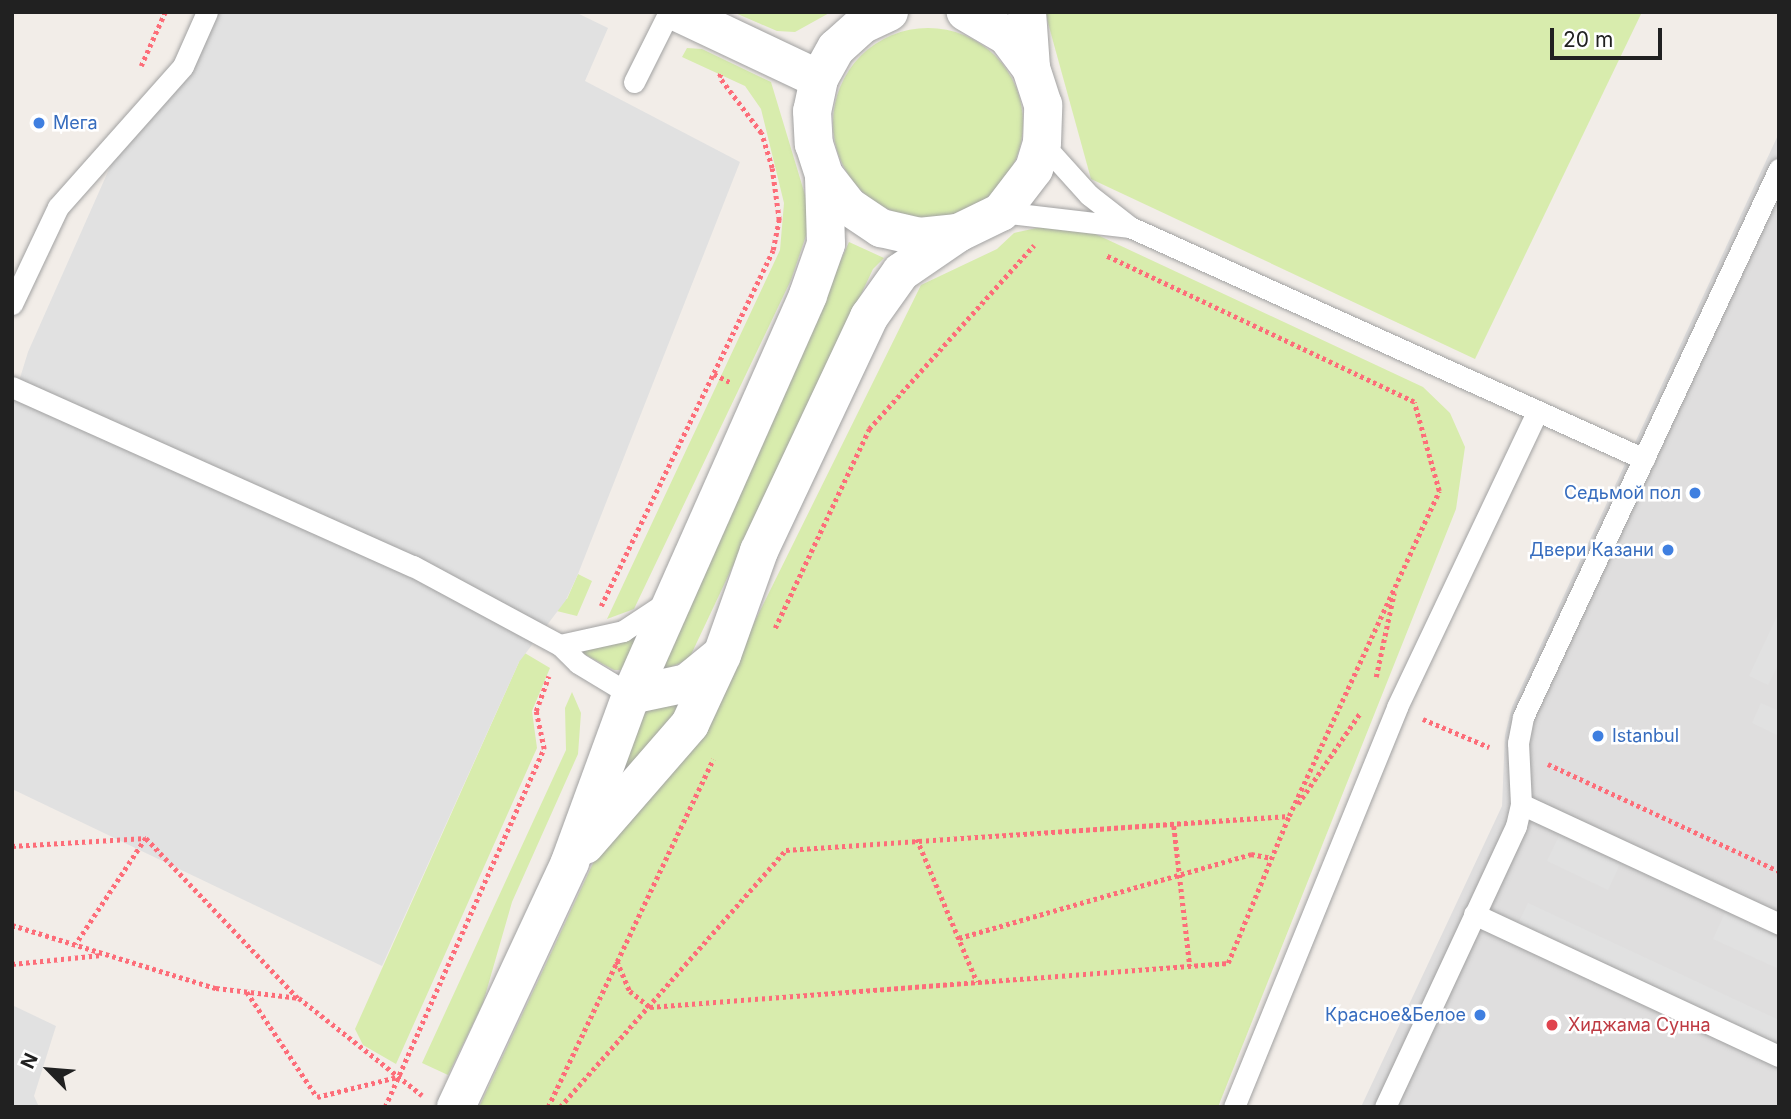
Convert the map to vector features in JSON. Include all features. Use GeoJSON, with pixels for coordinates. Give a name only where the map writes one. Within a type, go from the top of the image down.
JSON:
{"type":"FeatureCollection","features":[{"type":"Feature","properties":{"kind":"street"},"geometry":{"type":"LineString","coordinates":[[677,12],[819,79]]}},
{"type":"Feature","properties":{"kind":"street"},"geometry":{"type":"LineString","coordinates":[[442,1103],[570,862],[631,695],[677,596],[826,244],[824,174],[812,122],[819,79],[836,48],[863,24],[889,12]]}},
{"type":"Feature","properties":{"kind":"street"},"geometry":{"type":"LineString","coordinates":[[966,12],[1007,36],[1031,68]]}},
{"type":"Feature","properties":{"kind":"street"},"geometry":{"type":"LineString","coordinates":[[570,862],[690,724],[722,655],[759,551],[869,317],[901,272],[958,233],[1001,212],[1034,169],[1041,143],[1043,105],[1031,68],[1027,12]]}},
{"type":"Feature","properties":{"kind":"street"},"geometry":{"type":"LineString","coordinates":[[824,174],[848,206],[881,228],[919,237],[958,233]]}},
{"type":"Feature","properties":{"kind":"street"},"geometry":{"type":"LineString","coordinates":[[631,695],[687,683],[722,655]]}},
{"type":"Feature","properties":{"kind":"lane"},"geometry":{"type":"LineString","coordinates":[[12,304],[58,207],[183,66],[207,12]]}},
{"type":"Feature","properties":{"kind":"lane"},"geometry":{"type":"LineString","coordinates":[[634,82],[669,12]]}},
{"type":"Feature","properties":{"kind":"lane"},"geometry":{"type":"LineString","coordinates":[[1041,143],[1089,195],[1130,228],[1536,414],[1644,459]]}},
{"type":"Feature","properties":{"kind":"lane"},"geometry":{"type":"LineString","coordinates":[[1385,1107],[1516,826],[1521,804],[1517,759],[1523,717],[1779,169]]}},
{"type":"Feature","properties":{"kind":"lane"},"geometry":{"type":"LineString","coordinates":[[1001,212],[1130,228]]}},
{"type":"Feature","properties":{"kind":"lane"},"geometry":{"type":"LineString","coordinates":[[12,387],[413,566],[560,645],[578,663],[631,695]]}},
{"type":"Feature","properties":{"kind":"lane"},"geometry":{"type":"LineString","coordinates":[[1234,1107],[1397,708],[1536,414]]}},
{"type":"Feature","properties":{"kind":"lane"},"geometry":{"type":"LineString","coordinates":[[560,645],[623,631],[677,596]]}},
{"type":"Feature","properties":{"kind":"lane"},"geometry":{"type":"LineString","coordinates":[[1521,804],[1779,924]]}},
{"type":"Feature","properties":{"kind":"lane"},"geometry":{"type":"LineString","coordinates":[[1474,914],[1779,1056]]}},
{"type":"Feature","properties":{"kind":"path"},"geometry":{"type":"LineString","coordinates":[[385,1107],[544,749],[536,711],[560,645],[605,602],[773,250],[779,220],[772,168],[749,113],[719,77],[736,41]]}},
{"type":"Feature","properties":{"kind":"path"},"geometry":{"type":"LineString","coordinates":[[861,446],[869,429],[1038,240]]}},
{"type":"Feature","properties":{"kind":"path"},"geometry":{"type":"LineString","coordinates":[[548,1107],[617,961],[630,991],[650,1007],[1228,963],[1289,816],[1439,491],[1414,402],[1095,250]]}},
{"type":"Feature","properties":{"kind":"path"},"geometry":{"type":"LineString","coordinates":[[1289,816],[1371,697],[1396,584]]}},
{"type":"Feature","properties":{"kind":"path"},"geometry":{"type":"LineString","coordinates":[[1371,697],[1517,759],[1550,764],[1779,871]]}},
{"type":"Feature","properties":{"kind":"path"},"geometry":{"type":"LineString","coordinates":[[560,1107],[786,850],[917,839],[1174,826],[1289,816]]}},
{"type":"Feature","properties":{"kind":"path"},"geometry":{"type":"LineString","coordinates":[[1174,826],[1190,967]]}},
{"type":"Feature","properties":{"kind":"path"},"geometry":{"type":"LineString","coordinates":[[12,846],[146,838],[299,999],[398,1077],[442,1103]]}},
{"type":"Feature","properties":{"kind":"path"},"geometry":{"type":"LineString","coordinates":[[76,944],[146,838]]}},
{"type":"Feature","properties":{"kind":"path"},"geometry":{"type":"LineString","coordinates":[[917,839],[977,982]]}},
{"type":"Feature","properties":{"kind":"path"},"geometry":{"type":"LineString","coordinates":[[959,938],[1251,853],[1271,858]]}},
{"type":"Feature","properties":{"kind":"path"},"geometry":{"type":"LineString","coordinates":[[12,925],[216,988],[299,999]]}},
{"type":"Feature","properties":{"kind":"path"},"geometry":{"type":"LineString","coordinates":[[12,964],[107,954]]}},
{"type":"Feature","properties":{"kind":"path"},"geometry":{"type":"LineString","coordinates":[[247,992],[317,1097],[398,1077]]}},
{"type":"Feature","properties":{"kind":"shaded area"},"geometry":{"type":"Polygon","coordinates":[[[218,12],[575,12],[608,28],[585,81],[740,162],[578,574],[566,600],[519,662],[382,966],[12,789],[12,404],[28,352],[114,158],[187,76],[218,12]]]}},
{"type":"Feature","properties":{"kind":"shaded area"},"geometry":{"type":"Polygon","coordinates":[[[1779,133],[1779,1107],[1361,1107],[1502,806],[1505,735],[1512,707],[1779,133]]]}},
{"type":"Feature","properties":{"kind":"shaded area"},"geometry":{"type":"Polygon","coordinates":[[[1779,612],[1779,663],[1768,685],[1749,676],[1779,612]]]}},
{"type":"Feature","properties":{"kind":"shaded area"},"geometry":{"type":"Polygon","coordinates":[[[1761,703],[1779,711],[1779,736],[1752,723],[1761,703]]]}},
{"type":"Feature","properties":{"kind":"shaded area"},"geometry":{"type":"Polygon","coordinates":[[[1559,836],[1620,864],[1608,890],[1547,861],[1559,836]]]}},
{"type":"Feature","properties":{"kind":"shaded area"},"geometry":{"type":"Polygon","coordinates":[[[1528,903],[1779,1020],[1779,1051],[1516,928],[1528,903]]]}},
{"type":"Feature","properties":{"kind":"shaded area"},"geometry":{"type":"Polygon","coordinates":[[[1725,913],[1779,938],[1779,969],[1713,939],[1725,913]]]}},
{"type":"Feature","properties":{"kind":"shaded area"},"geometry":{"type":"Polygon","coordinates":[[[12,1005],[56,1026],[34,1096],[39,1107],[12,1107],[12,1005]]]}},
{"type":"Feature","properties":{"kind":"green space"},"geometry":{"type":"Polygon","coordinates":[[[733,12],[831,12],[795,32],[777,31],[733,12]]]}},
{"type":"Feature","properties":{"kind":"green space"},"geometry":{"type":"Polygon","coordinates":[[[1045,12],[1642,12],[1475,359],[1091,179],[1045,12]]]}},
{"type":"Feature","properties":{"kind":"green space"},"geometry":{"type":"Polygon","coordinates":[[[928,28],[947,29],[965,35],[995,56],[1016,86],[1022,104],[1022,142],[1016,160],[995,190],[965,211],[947,217],[928,218],[909,217],[891,211],[861,190],[840,160],[834,142],[833,123],[834,104],[840,86],[861,56],[891,35],[909,29],[928,28]]]}},
{"type":"Feature","properties":{"kind":"green space"},"geometry":{"type":"Polygon","coordinates":[[[687,48],[702,49],[771,82],[812,218],[791,280],[634,609],[607,619],[780,250],[784,203],[761,109],[745,86],[682,57],[687,48]]]}},
{"type":"Feature","properties":{"kind":"green space"},"geometry":{"type":"Polygon","coordinates":[[[1055,224],[1074,224],[1423,387],[1450,413],[1465,447],[1456,509],[1218,1107],[479,1107],[610,827],[713,706],[921,285],[997,249],[1014,233],[1055,224]]]}},
{"type":"Feature","properties":{"kind":"green space"},"geometry":{"type":"Polygon","coordinates":[[[849,242],[884,258],[873,269],[689,659],[657,673],[849,242]]]}},
{"type":"Feature","properties":{"kind":"green space"},"geometry":{"type":"Polygon","coordinates":[[[12,417],[518,649],[550,668],[532,711],[537,748],[396,1064],[363,1045],[355,1029],[519,662],[12,417]]]}},
{"type":"Feature","properties":{"kind":"green space"},"geometry":{"type":"Polygon","coordinates":[[[578,574],[592,581],[577,616],[512,600],[567,599],[578,574]]]}},
{"type":"Feature","properties":{"kind":"green space"},"geometry":{"type":"Polygon","coordinates":[[[654,621],[632,670],[614,670],[575,649],[654,621]]]}},
{"type":"Feature","properties":{"kind":"green space"},"geometry":{"type":"Polygon","coordinates":[[[697,690],[597,807],[645,704],[697,690]]]}},
{"type":"Feature","properties":{"kind":"green space"},"geometry":{"type":"Polygon","coordinates":[[[572,692],[581,713],[578,754],[512,902],[483,1003],[448,1075],[422,1063],[566,750],[565,708],[572,692]]]}},
{"type":"Feature","properties":{"kind":"place","name":"Мега"},"geometry":{"type":"Point","coordinates":[39,123]}},
{"type":"Feature","properties":{"kind":"place","name":"Седьмой пол"},"geometry":{"type":"Point","coordinates":[1695,493]}},
{"type":"Feature","properties":{"kind":"place","name":"Двери Казани"},"geometry":{"type":"Point","coordinates":[1668,550]}},
{"type":"Feature","properties":{"kind":"place","name":"Istanbul"},"geometry":{"type":"Point","coordinates":[1598,736]}},
{"type":"Feature","properties":{"kind":"place","name":"Красное&Белое"},"geometry":{"type":"Point","coordinates":[1480,1015]}},
{"type":"Feature","properties":{"kind":"place","name":"Хиджама Сунна"},"geometry":{"type":"Point","coordinates":[1552,1025]}}]}
